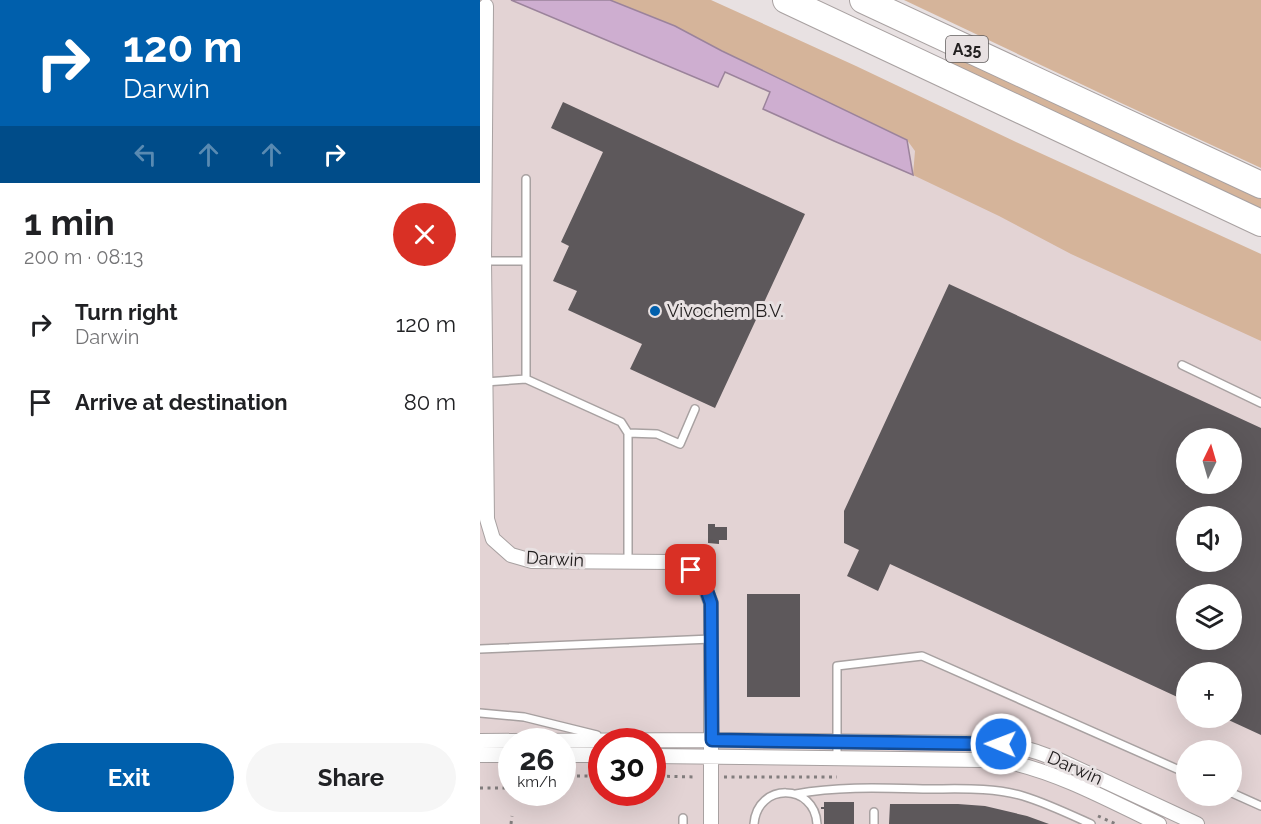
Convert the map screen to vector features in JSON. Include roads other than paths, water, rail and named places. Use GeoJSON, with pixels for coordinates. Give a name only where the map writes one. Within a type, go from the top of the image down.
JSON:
{"type":"FeatureCollection","features":[{"type":"Feature","properties":{"kind":"highway","name":"A35"},"geometry":{"type":"LineString","coordinates":[[786,0],[1261,223]]}},
{"type":"Feature","properties":{"kind":"highway","name":"A35"},"geometry":{"type":"LineString","coordinates":[[863,0],[1261,185]]}},
{"type":"Feature","properties":{"kind":"street","name":"Darwin"},"geometry":{"type":"LineString","coordinates":[[486,6],[484,261],[487,519],[493,539],[511,555],[532,561],[672,562],[691,570],[704,583],[711,603],[711,824]]}},
{"type":"Feature","properties":{"kind":"street","name":"Darwin"},"geometry":{"type":"LineString","coordinates":[[480,741],[588,740]]}},
{"type":"Feature","properties":{"kind":"street","name":"Darwin"},"geometry":{"type":"LineString","coordinates":[[666,740],[1013,745],[1059,760],[1197,824]]}},
{"type":"Feature","properties":{"kind":"street"},"geometry":{"type":"LineString","coordinates":[[480,755],[498,755]]}},
{"type":"Feature","properties":{"kind":"street","name":"Darwin"},"geometry":{"type":"LineString","coordinates":[[666,756],[981,760],[1010,763],[1065,781],[1159,824]]}},
{"type":"Feature","properties":{"kind":"lane"},"geometry":{"type":"LineString","coordinates":[[526,179],[526,379]]}},
{"type":"Feature","properties":{"kind":"lane"},"geometry":{"type":"LineString","coordinates":[[484,261],[526,261]]}},
{"type":"Feature","properties":{"kind":"lane"},"geometry":{"type":"LineString","coordinates":[[1182,365],[1261,402]]}},
{"type":"Feature","properties":{"kind":"lane"},"geometry":{"type":"LineString","coordinates":[[485,382],[526,379],[621,422],[628,433],[628,561]]}},
{"type":"Feature","properties":{"kind":"lane"},"geometry":{"type":"LineString","coordinates":[[628,433],[657,434],[680,444],[695,409]]}},
{"type":"Feature","properties":{"kind":"lane"},"geometry":{"type":"LineString","coordinates":[[480,649],[711,639]]}},
{"type":"Feature","properties":{"kind":"lane"},"geometry":{"type":"LineString","coordinates":[[837,758],[837,666],[922,656],[1176,769]]}},
{"type":"Feature","properties":{"kind":"lane"},"geometry":{"type":"LineString","coordinates":[[480,713],[524,717],[588,733]]}},
{"type":"Feature","properties":{"kind":"lane"},"geometry":{"type":"LineString","coordinates":[[795,794],[820,789],[854,788],[996,791],[1022,796],[1091,824]]}},
{"type":"Feature","properties":{"kind":"lane"},"geometry":{"type":"LineString","coordinates":[[754,824],[754,817],[764,800],[774,794],[784,792],[805,799],[817,817],[817,824]]}},
{"type":"Feature","properties":{"kind":"lane"},"geometry":{"type":"LineString","coordinates":[[1242,797],[1261,806]]}},
{"type":"Feature","properties":{"kind":"lane"},"geometry":{"type":"LineString","coordinates":[[874,812],[874,824]]}},
{"type":"Feature","properties":{"kind":"place","name":"Vivochem B.V."},"geometry":{"type":"Point","coordinates":[655,311]}}]}
